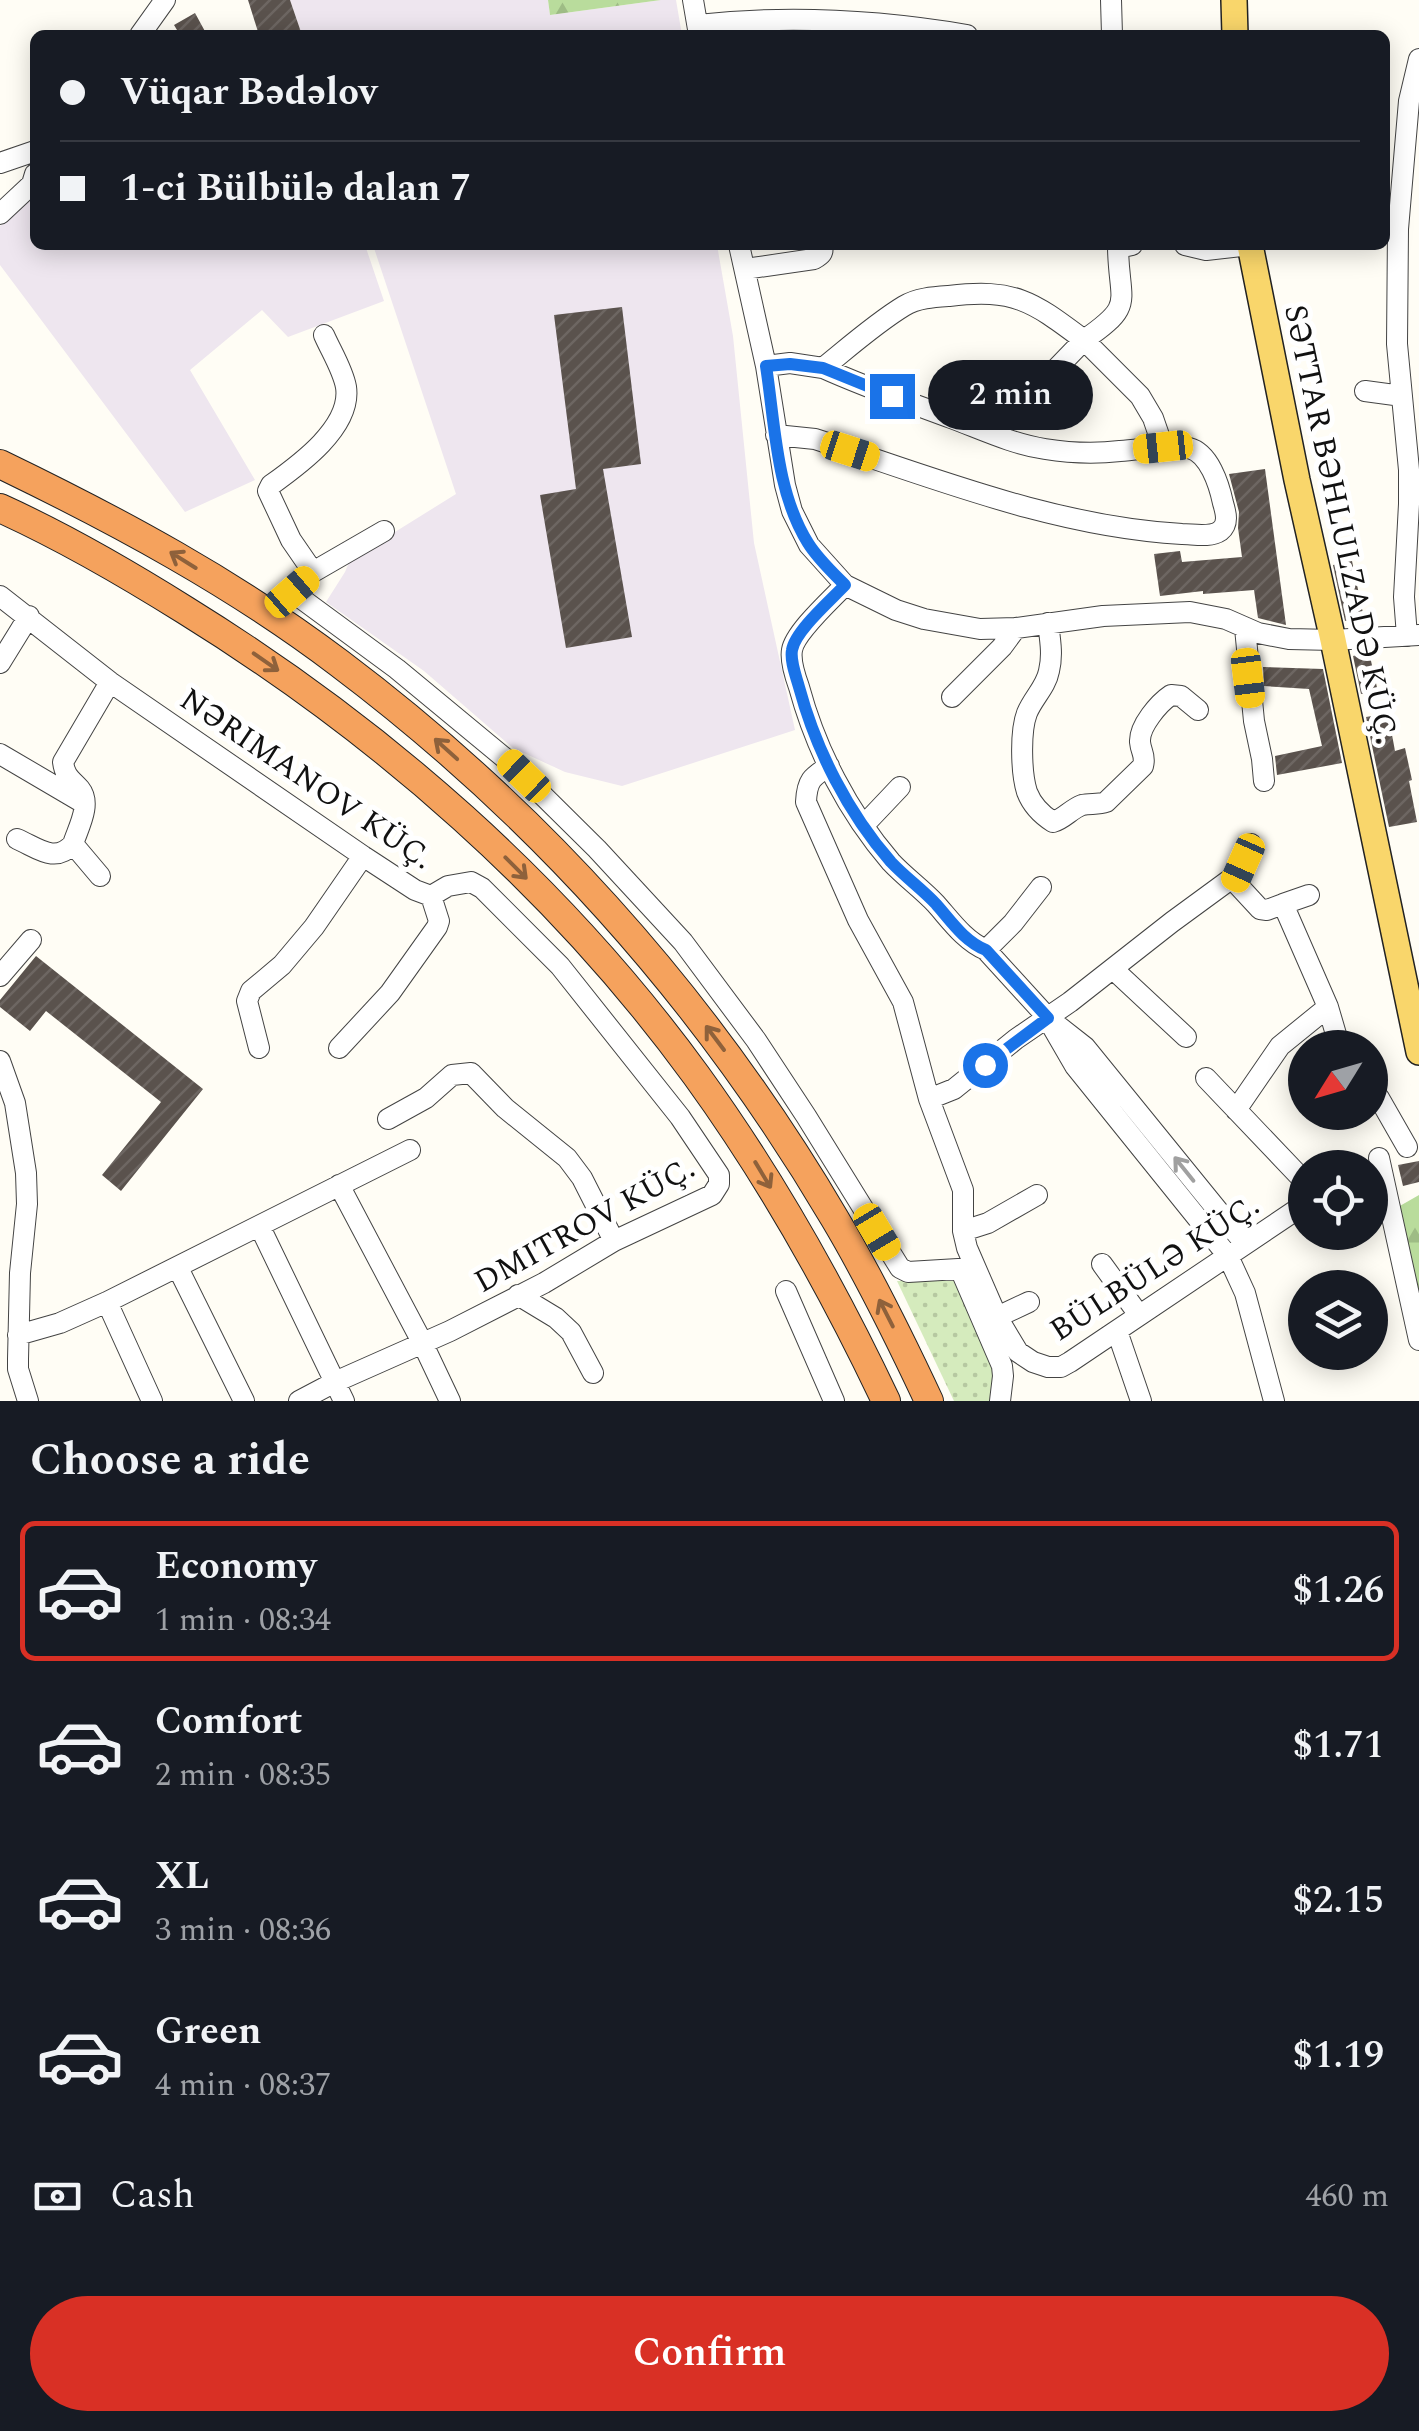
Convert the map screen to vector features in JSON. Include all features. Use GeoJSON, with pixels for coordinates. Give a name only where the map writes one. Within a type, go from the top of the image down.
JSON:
{"type":"FeatureCollection","features":[{"type":"Feature","properties":{"kind":"highway"},"geometry":{"type":"LineString","coordinates":[[0,464],[159,546],[338,662],[422,728],[581,878],[642,946],[726,1053],[786,1139],[867,1276],[929,1401]]}},
{"type":"Feature","properties":{"kind":"highway"},"geometry":{"type":"LineString","coordinates":[[0,508],[140,582],[314,695],[400,761],[528,879],[614,973],[696,1075],[801,1238],[886,1401]]}},
{"type":"Feature","properties":{"kind":"main road"},"geometry":{"type":"LineString","coordinates":[[1234,0],[1236,30]]}},
{"type":"Feature","properties":{"kind":"main road","name":"SƏTTAR BƏHLULZADƏ KÜÇ."},"geometry":{"type":"LineString","coordinates":[[1251,250],[1296,480],[1419,1052]]}},
{"type":"Feature","properties":{"kind":"street"},"geometry":{"type":"LineString","coordinates":[[144,30],[165,0]]}},
{"type":"Feature","properties":{"kind":"street"},"geometry":{"type":"LineString","coordinates":[[693,0],[698,30],[826,10],[939,30]]}},
{"type":"Feature","properties":{"kind":"street"},"geometry":{"type":"LineString","coordinates":[[1110,0],[1112,30]]}},
{"type":"Feature","properties":{"kind":"street"},"geometry":{"type":"LineString","coordinates":[[740,250],[792,510],[809,545],[845,585],[896,610],[969,628],[1016,628],[1104,616],[1190,612],[1226,619],[1274,638],[1333,640],[1413,635],[1404,597],[1409,470],[1397,344],[1398,229],[1409,101],[1419,59]]}},
{"type":"Feature","properties":{"kind":"street"},"geometry":{"type":"LineString","coordinates":[[0,163],[30,163]]}},
{"type":"Feature","properties":{"kind":"street"},"geometry":{"type":"LineString","coordinates":[[0,214],[30,186]]}},
{"type":"Feature","properties":{"kind":"street"},"geometry":{"type":"LineString","coordinates":[[745,269],[814,259],[824,250]]}},
{"type":"Feature","properties":{"kind":"street"},"geometry":{"type":"LineString","coordinates":[[1031,394],[1084,340],[1116,316],[1123,298],[1122,250]]}},
{"type":"Feature","properties":{"kind":"street"},"geometry":{"type":"LineString","coordinates":[[823,368],[906,304],[970,293],[1018,298],[1035,304],[1084,340],[1140,396],[1163,447]]}},
{"type":"Feature","properties":{"kind":"street"},"geometry":{"type":"LineString","coordinates":[[314,572],[291,540],[268,491],[270,485],[320,447],[341,416],[346,382],[324,335]]}},
{"type":"Feature","properties":{"kind":"street"},"geometry":{"type":"LineString","coordinates":[[766,366],[823,368],[1043,449],[1097,453],[1191,448],[1203,455],[1221,493],[1226,516],[1222,530],[1214,534],[1162,533],[1103,524],[1043,511],[815,439],[776,435]]}},
{"type":"Feature","properties":{"kind":"street"},"geometry":{"type":"LineString","coordinates":[[1365,391],[1402,396]]}},
{"type":"Feature","properties":{"kind":"street"},"geometry":{"type":"LineString","coordinates":[[269,614],[314,572],[384,531]]}},
{"type":"Feature","properties":{"kind":"street"},"geometry":{"type":"LineString","coordinates":[[845,585],[799,636],[792,646],[792,656],[805,710],[848,803],[900,872],[933,900],[973,944],[986,950],[1048,1018],[1085,1047],[1236,1250],[1274,1401]]}},
{"type":"Feature","properties":{"kind":"street"},"geometry":{"type":"LineString","coordinates":[[292,592],[397,668],[478,734],[586,837],[683,942],[756,1040],[900,1268],[908,1272],[968,1269],[1002,1366],[1000,1401]]}},
{"type":"Feature","properties":{"kind":"street","name":"NƏRIMANOV KÜÇ."},"geometry":{"type":"LineString","coordinates":[[0,596],[110,682],[363,856],[431,896],[438,927],[390,992],[339,1048]]}},
{"type":"Feature","properties":{"kind":"street"},"geometry":{"type":"LineString","coordinates":[[0,664],[29,616]]}},
{"type":"Feature","properties":{"kind":"street"},"geometry":{"type":"LineString","coordinates":[[1048,623],[1052,657],[1048,676],[1029,708],[1022,731],[1027,792],[1053,822],[1083,805],[1106,802],[1143,766],[1143,728],[1162,701],[1171,695],[1181,696],[1198,710]]}},
{"type":"Feature","properties":{"kind":"street"},"geometry":{"type":"LineString","coordinates":[[952,698],[1016,628]]}},
{"type":"Feature","properties":{"kind":"street"},"geometry":{"type":"LineString","coordinates":[[1245,628],[1264,780]]}},
{"type":"Feature","properties":{"kind":"street"},"geometry":{"type":"LineString","coordinates":[[17,838],[54,856],[64,854],[73,844],[86,805],[83,792],[65,775],[63,762],[110,682]]}},
{"type":"Feature","properties":{"kind":"street"},"geometry":{"type":"LineString","coordinates":[[0,754],[86,805]]}},
{"type":"Feature","properties":{"kind":"street","name":"BÜLBÜLƏ KÜÇ."},"geometry":{"type":"LineString","coordinates":[[829,766],[812,777],[806,802],[844,889],[903,1002],[928,1099],[963,1190],[968,1269],[1018,1352],[1048,1367],[1070,1362],[1288,1215]]}},
{"type":"Feature","properties":{"kind":"street"},"geometry":{"type":"LineString","coordinates":[[864,825],[900,786]]}},
{"type":"Feature","properties":{"kind":"street"},"geometry":{"type":"LineString","coordinates":[[73,844],[100,876]]}},
{"type":"Feature","properties":{"kind":"street"},"geometry":{"type":"LineString","coordinates":[[1235,882],[1252,844]]}},
{"type":"Feature","properties":{"kind":"street"},"geometry":{"type":"LineString","coordinates":[[258,1048],[247,1001],[252,991],[314,927],[363,856]]}},
{"type":"Feature","properties":{"kind":"street"},"geometry":{"type":"LineString","coordinates":[[928,1099],[954,1089],[1228,881],[1235,882],[1260,909],[1310,895]]}},
{"type":"Feature","properties":{"kind":"street","name":"DMITROV KÜÇ."},"geometry":{"type":"LineString","coordinates":[[299,1401],[340,1391],[422,1342],[544,1283],[614,1240],[712,1194],[720,1184],[719,1175],[680,1117],[560,966],[482,888],[461,882],[431,896]]}},
{"type":"Feature","properties":{"kind":"street"},"geometry":{"type":"LineString","coordinates":[[986,950],[1041,888]]}},
{"type":"Feature","properties":{"kind":"street"},"geometry":{"type":"LineString","coordinates":[[1283,904],[1335,1030]]}},
{"type":"Feature","properties":{"kind":"street"},"geometry":{"type":"LineString","coordinates":[[0,976],[31,940]]}},
{"type":"Feature","properties":{"kind":"street"},"geometry":{"type":"LineString","coordinates":[[1112,969],[1186,1036]]}},
{"type":"Feature","properties":{"kind":"street"},"geometry":{"type":"LineString","coordinates":[[1236,1110],[1280,1046],[1328,1007]]}},
{"type":"Feature","properties":{"kind":"street"},"geometry":{"type":"LineString","coordinates":[[0,1061],[14,1104],[26,1174],[18,1336],[9,1354],[28,1401]]}},
{"type":"Feature","properties":{"kind":"street"},"geometry":{"type":"LineString","coordinates":[[388,1120],[426,1098],[452,1075],[471,1073],[504,1108],[567,1158],[582,1178],[614,1240]]}},
{"type":"Feature","properties":{"kind":"street"},"geometry":{"type":"LineString","coordinates":[[1206,1078],[1288,1164]]}},
{"type":"Feature","properties":{"kind":"street"},"geometry":{"type":"LineString","coordinates":[[1388,1112],[1413,1146],[1388,1156]]}},
{"type":"Feature","properties":{"kind":"street"},"geometry":{"type":"LineString","coordinates":[[18,1336],[60,1324],[107,1302],[410,1150]]}},
{"type":"Feature","properties":{"kind":"street"},"geometry":{"type":"LineString","coordinates":[[339,1185],[450,1401]]}},
{"type":"Feature","properties":{"kind":"street"},"geometry":{"type":"LineString","coordinates":[[964,1231],[1036,1195]]}},
{"type":"Feature","properties":{"kind":"street"},"geometry":{"type":"LineString","coordinates":[[1388,1226],[1419,1340]]}},
{"type":"Feature","properties":{"kind":"street"},"geometry":{"type":"LineString","coordinates":[[260,1227],[340,1391]]}},
{"type":"Feature","properties":{"kind":"street"},"geometry":{"type":"LineString","coordinates":[[1102,1264],[1139,1315]]}},
{"type":"Feature","properties":{"kind":"street"},"geometry":{"type":"LineString","coordinates":[[178,1268],[244,1401]]}},
{"type":"Feature","properties":{"kind":"street"},"geometry":{"type":"LineString","coordinates":[[786,1291],[834,1401]]}},
{"type":"Feature","properties":{"kind":"street"},"geometry":{"type":"LineString","coordinates":[[518,1296],[556,1318],[571,1332],[593,1374]]}},
{"type":"Feature","properties":{"kind":"street"},"geometry":{"type":"LineString","coordinates":[[107,1302],[152,1401]]}},
{"type":"Feature","properties":{"kind":"street"},"geometry":{"type":"LineString","coordinates":[[997,1318],[1029,1302]]}},
{"type":"Feature","properties":{"kind":"street"},"geometry":{"type":"LineString","coordinates":[[1116,1331],[1142,1401]]}},
{"type":"Feature","properties":{"kind":"shaded area"},"geometry":{"type":"Polygon","coordinates":[[[290,0],[548,0],[550,15],[676,0],[681,30],[300,30],[290,0]]]}},
{"type":"Feature","properties":{"kind":"shaded area"},"geometry":{"type":"Polygon","coordinates":[[[30,199],[30,250],[367,250],[384,301],[288,337],[262,310],[190,370],[255,480],[185,512],[0,265],[0,226],[30,199]]]}},
{"type":"Feature","properties":{"kind":"shaded area"},"geometry":{"type":"Polygon","coordinates":[[[375,250],[718,250],[733,336],[754,543],[795,730],[622,786],[565,772],[513,748],[424,671],[326,602],[350,560],[456,494],[375,250]]]}},
{"type":"Feature","properties":{"kind":"green space"},"geometry":{"type":"Polygon","coordinates":[[[548,0],[661,0],[550,15],[548,0]]]}},
{"type":"Feature","properties":{"kind":"green space"},"geometry":{"type":"Polygon","coordinates":[[[1419,1195],[1419,1299],[1398,1207],[1419,1195]]]}},
{"type":"Feature","properties":{"kind":"green space"},"geometry":{"type":"Polygon","coordinates":[[[897,1281],[954,1281],[964,1288],[998,1371],[994,1401],[954,1401],[897,1281]]]}},
{"type":"Feature","properties":{"kind":"building"},"geometry":{"type":"Polygon","coordinates":[[[248,0],[290,0],[300,30],[257,30],[248,0]]]}},
{"type":"Feature","properties":{"kind":"building"},"geometry":{"type":"Polygon","coordinates":[[[195,13],[204,30],[177,30],[174,25],[195,13]]]}},
{"type":"Feature","properties":{"kind":"building"},"geometry":{"type":"Polygon","coordinates":[[[622,307],[641,464],[603,469],[632,637],[566,648],[540,495],[576,489],[554,315],[622,307]]]}},
{"type":"Feature","properties":{"kind":"building"},"geometry":{"type":"Polygon","coordinates":[[[1265,469],[1286,625],[1258,618],[1254,590],[1160,596],[1154,554],[1180,551],[1182,562],[1242,557],[1239,512],[1229,474],[1265,469]]]}},
{"type":"Feature","properties":{"kind":"building"},"geometry":{"type":"Polygon","coordinates":[[[1352,561],[1364,618],[1345,621],[1333,565],[1352,561]]]}},
{"type":"Feature","properties":{"kind":"building"},"geometry":{"type":"Polygon","coordinates":[[[1369,652],[1378,692],[1361,694],[1353,656],[1369,652]]]}},
{"type":"Feature","properties":{"kind":"building"},"geometry":{"type":"Polygon","coordinates":[[[1263,667],[1323,669],[1342,763],[1277,775],[1275,756],[1322,746],[1309,689],[1264,686],[1263,667]]]}},
{"type":"Feature","properties":{"kind":"building"},"geometry":{"type":"Polygon","coordinates":[[[1388,713],[1395,751],[1405,748],[1417,822],[1389,827],[1366,717],[1388,713]]]}},
{"type":"Feature","properties":{"kind":"building"},"geometry":{"type":"Polygon","coordinates":[[[36,956],[203,1089],[121,1191],[102,1175],[161,1102],[46,1011],[30,1031],[0,1007],[0,1000],[36,956]]]}},
{"type":"Feature","properties":{"kind":"building"},"geometry":{"type":"Polygon","coordinates":[[[1419,1161],[1419,1182],[1403,1186],[1398,1165],[1419,1161]]]}},
{"type":"Feature","properties":{"kind":"route"},"geometry":{"type":"LineString","coordinates":[[892,396],[823,368],[766,366],[792,510],[809,545],[845,585],[799,636],[792,646],[792,656],[805,710],[848,803],[900,872],[933,900],[973,944],[986,950],[1048,1018],[985,1065]]}}]}
